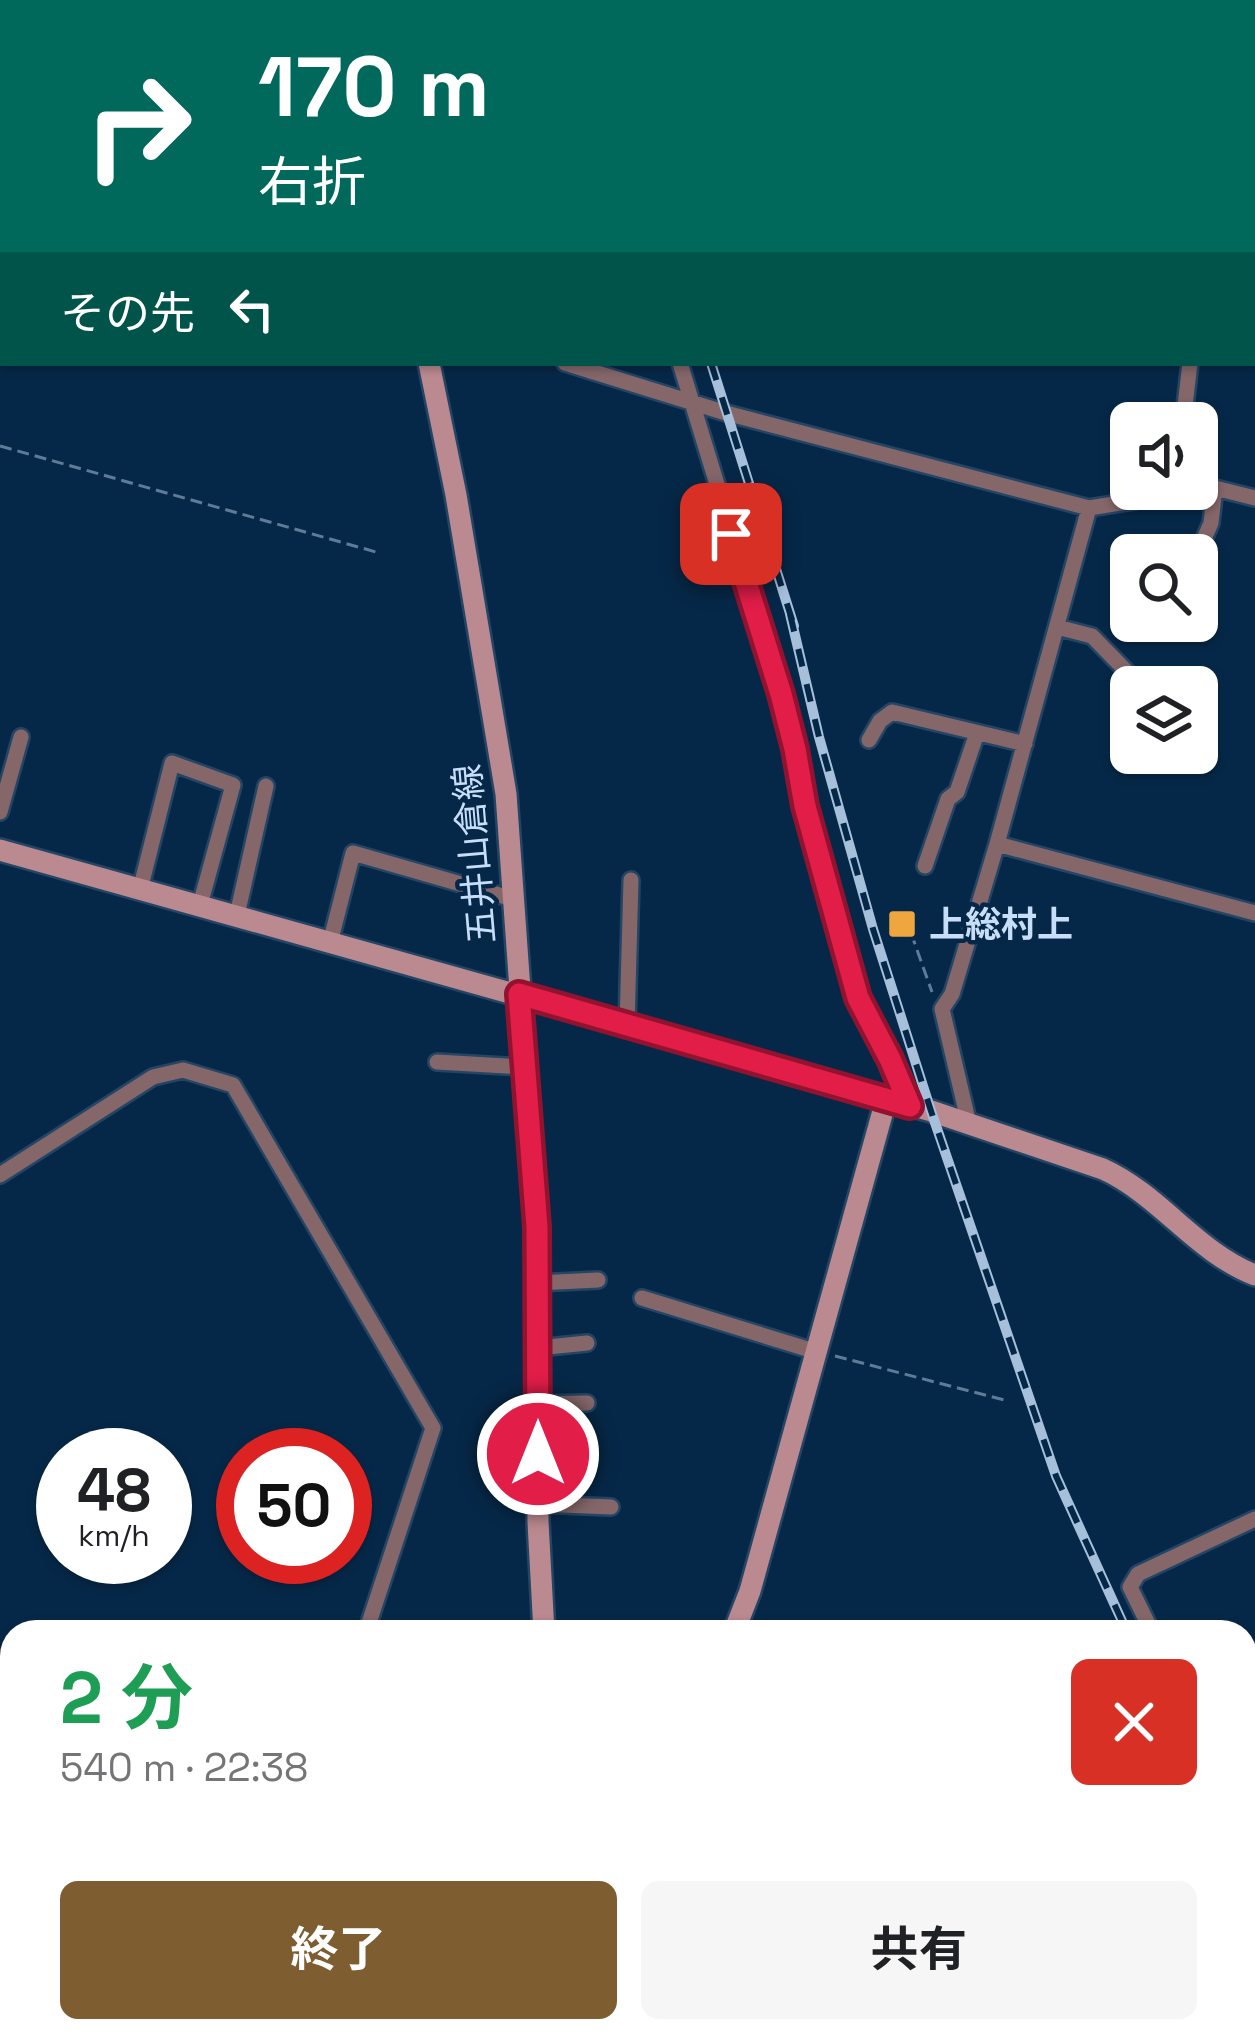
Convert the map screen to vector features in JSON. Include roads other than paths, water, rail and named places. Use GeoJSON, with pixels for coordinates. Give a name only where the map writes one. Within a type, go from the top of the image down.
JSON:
{"type":"FeatureCollection","features":[{"type":"Feature","properties":{"kind":"street","name":"五井山倉線"},"geometry":{"type":"LineString","coordinates":[[430,366],[506,794],[537,1227],[543,1620]]}},
{"type":"Feature","properties":{"kind":"street"},"geometry":{"type":"LineString","coordinates":[[576,366],[693,403],[1089,508],[1110,504]]}},
{"type":"Feature","properties":{"kind":"street"},"geometry":{"type":"LineString","coordinates":[[681,366],[781,694],[805,806],[858,998],[910,1106]]}},
{"type":"Feature","properties":{"kind":"street"},"geometry":{"type":"LineString","coordinates":[[1185,402],[1190,366]]}},
{"type":"Feature","properties":{"kind":"street"},"geometry":{"type":"LineString","coordinates":[[1218,489],[1255,498]]}},
{"type":"Feature","properties":{"kind":"street"},"geometry":{"type":"LineString","coordinates":[[969,1124],[942,1009],[952,994],[998,844],[1089,508]]}},
{"type":"Feature","properties":{"kind":"street"},"geometry":{"type":"LineString","coordinates":[[1057,627],[1092,636],[1121,666]]}},
{"type":"Feature","properties":{"kind":"street"},"geometry":{"type":"LineString","coordinates":[[869,740],[892,712],[1024,744]]}},
{"type":"Feature","properties":{"kind":"street"},"geometry":{"type":"LineString","coordinates":[[925,866],[977,733]]}},
{"type":"Feature","properties":{"kind":"street"},"geometry":{"type":"LineString","coordinates":[[0,812],[21,737]]}},
{"type":"Feature","properties":{"kind":"street"},"geometry":{"type":"LineString","coordinates":[[140,890],[172,763],[233,785],[200,905]]}},
{"type":"Feature","properties":{"kind":"street"},"geometry":{"type":"LineString","coordinates":[[237,915],[266,786]]}},
{"type":"Feature","properties":{"kind":"street"},"geometry":{"type":"LineString","coordinates":[[998,844],[1255,913]]}},
{"type":"Feature","properties":{"kind":"street"},"geometry":{"type":"LineString","coordinates":[[0,850],[910,1106],[1103,1169],[1126,1179],[1223,1258],[1255,1275]]}},
{"type":"Feature","properties":{"kind":"street"},"geometry":{"type":"LineString","coordinates":[[329,943],[353,854],[513,898]]}},
{"type":"Feature","properties":{"kind":"street"},"geometry":{"type":"LineString","coordinates":[[627,1025],[632,880]]}},
{"type":"Feature","properties":{"kind":"street"},"geometry":{"type":"LineString","coordinates":[[437,1062],[525,1067]]}},
{"type":"Feature","properties":{"kind":"street"},"geometry":{"type":"LineString","coordinates":[[0,1175],[153,1077],[183,1070],[232,1085],[433,1428],[370,1620]]}},
{"type":"Feature","properties":{"kind":"street"},"geometry":{"type":"LineString","coordinates":[[739,1620],[886,1100]]}},
{"type":"Feature","properties":{"kind":"street"},"geometry":{"type":"LineString","coordinates":[[537,1282],[598,1280]]}},
{"type":"Feature","properties":{"kind":"street"},"geometry":{"type":"LineString","coordinates":[[642,1298],[817,1352]]}},
{"type":"Feature","properties":{"kind":"street"},"geometry":{"type":"LineString","coordinates":[[538,1348],[586,1343]]}},
{"type":"Feature","properties":{"kind":"street"},"geometry":{"type":"LineString","coordinates":[[538,1404],[587,1403]]}},
{"type":"Feature","properties":{"kind":"street"},"geometry":{"type":"LineString","coordinates":[[538,1454],[587,1448]]}},
{"type":"Feature","properties":{"kind":"street"},"geometry":{"type":"LineString","coordinates":[[538,1504],[610,1507]]}},
{"type":"Feature","properties":{"kind":"street"},"geometry":{"type":"LineString","coordinates":[[1146,1620],[1130,1587],[1138,1574],[1255,1519]]}},
{"type":"Feature","properties":{"kind":"railway"},"geometry":{"type":"LineString","coordinates":[[712,366],[794,626]]}},
{"type":"Feature","properties":{"kind":"railway"},"geometry":{"type":"LineString","coordinates":[[790,614],[873,929],[931,1111],[1056,1476],[1122,1620]]}},
{"type":"Feature","properties":{"kind":"place","name":"上総村上"},"geometry":{"type":"Point","coordinates":[902,924]}}]}
